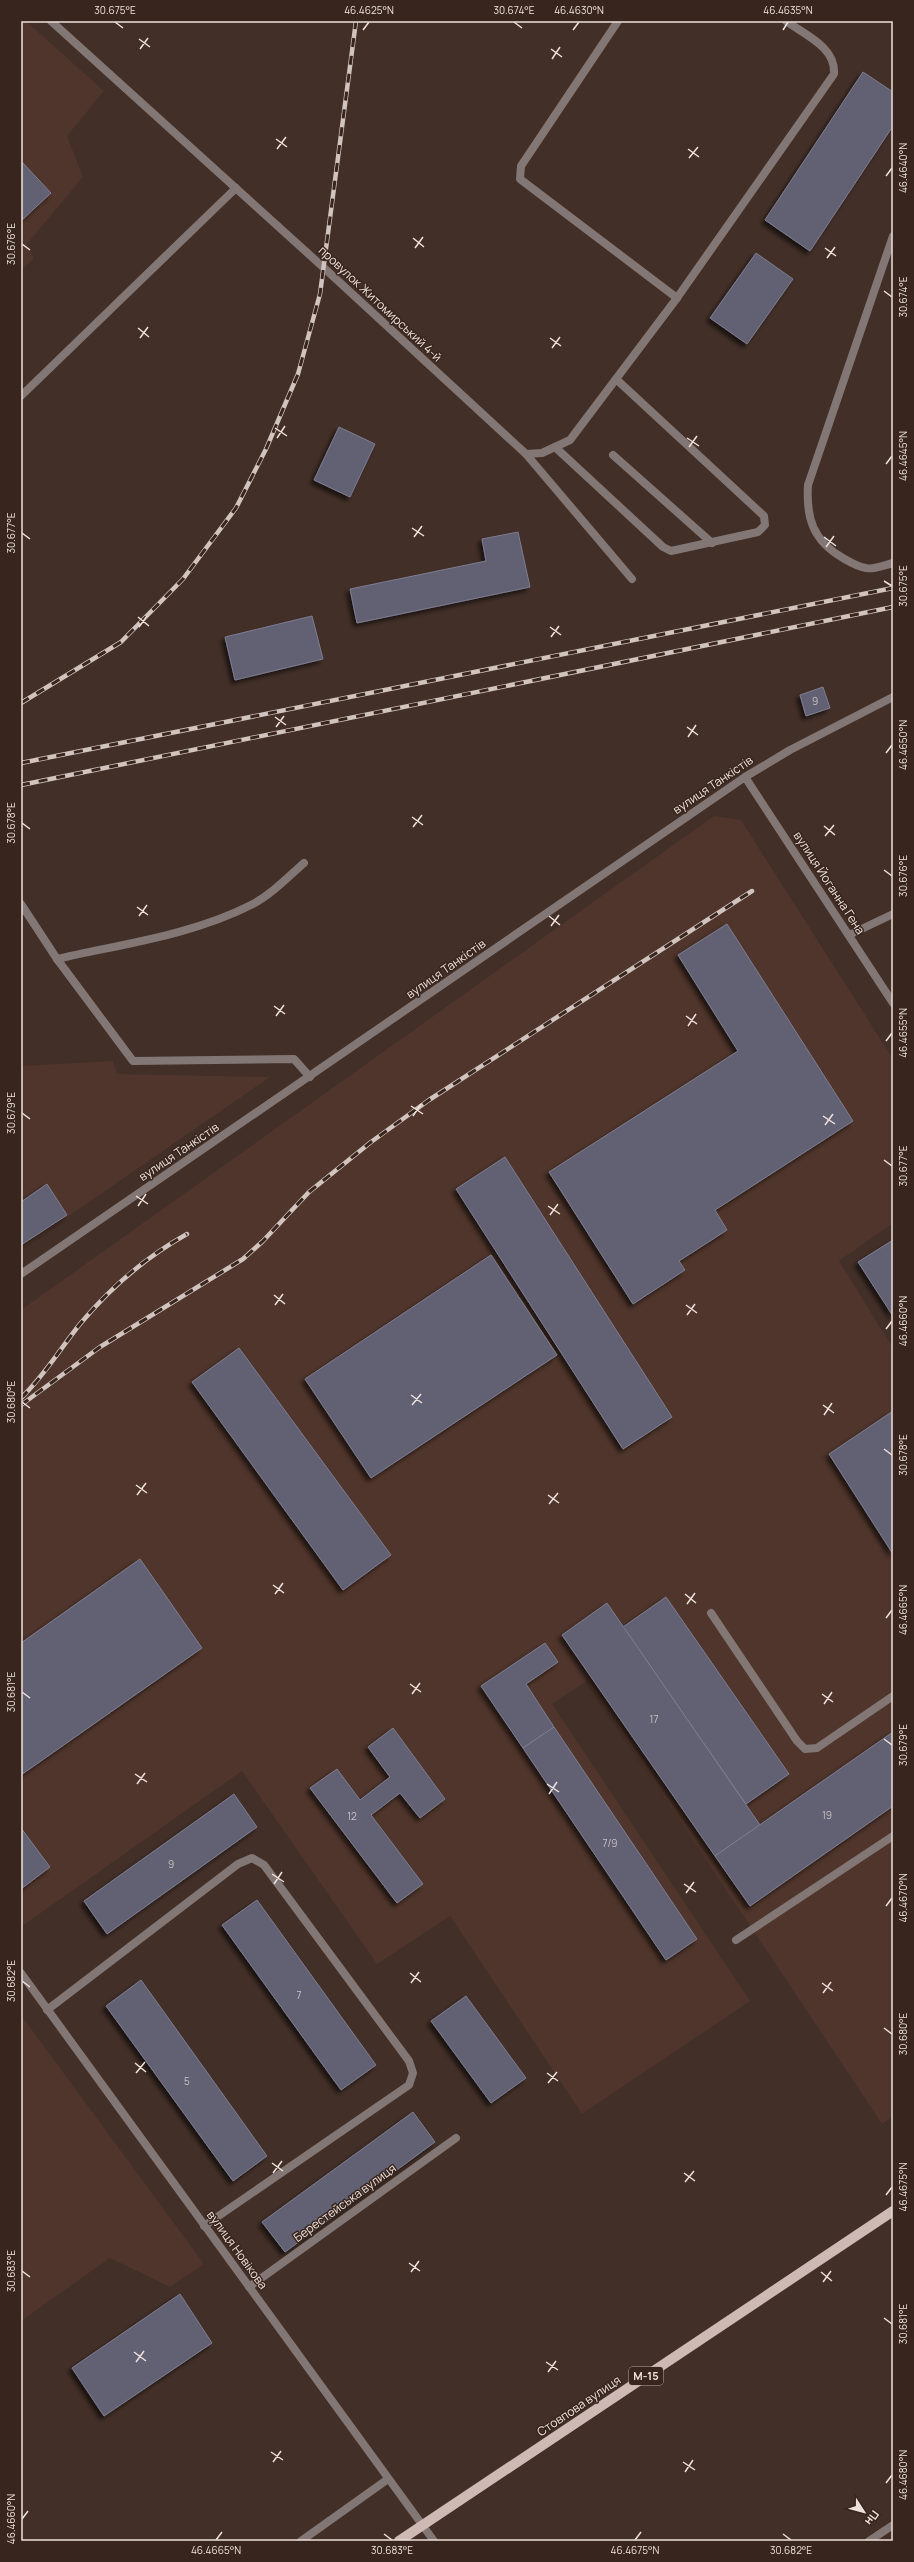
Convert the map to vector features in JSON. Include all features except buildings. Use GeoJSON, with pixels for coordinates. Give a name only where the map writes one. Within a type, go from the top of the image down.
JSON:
{"type":"FeatureCollection","features":[{"type":"Feature","properties":{"kind":"main road","name":"Стовпова вулиця"},"geometry":{"type":"LineString","coordinates":[[399,2541],[893,2211]]}},
{"type":"Feature","properties":{"kind":"street","name":"провулок Житомирський 4-й"},"geometry":{"type":"LineString","coordinates":[[51,21],[236,188],[526,454],[632,579]]}},
{"type":"Feature","properties":{"kind":"street"},"geometry":{"type":"LineString","coordinates":[[618,21],[521,166],[520,179],[677,298]]}},
{"type":"Feature","properties":{"kind":"street"},"geometry":{"type":"LineString","coordinates":[[526,454],[542,453],[570,440],[677,298],[834,74],[835,64],[828,51],[786,21]]}},
{"type":"Feature","properties":{"kind":"street"},"geometry":{"type":"LineString","coordinates":[[21,396],[236,188]]}},
{"type":"Feature","properties":{"kind":"street"},"geometry":{"type":"LineString","coordinates":[[893,236],[808,485],[806,508],[812,527],[826,546],[834,552],[867,569],[893,563]]}},
{"type":"Feature","properties":{"kind":"street"},"geometry":{"type":"LineString","coordinates":[[555,447],[663,547],[671,551],[679,551],[758,532],[765,525],[764,516],[616,379]]}},
{"type":"Feature","properties":{"kind":"street"},"geometry":{"type":"LineString","coordinates":[[613,455],[712,543]]}},
{"type":"Feature","properties":{"kind":"street","name":"вулиця Танкістів"},"geometry":{"type":"LineString","coordinates":[[21,1274],[745,777],[790,750],[893,697]]}},
{"type":"Feature","properties":{"kind":"street","name":"вулиця Йоганна Гена"},"geometry":{"type":"LineString","coordinates":[[745,777],[893,1002]]}},
{"type":"Feature","properties":{"kind":"street"},"geometry":{"type":"LineString","coordinates":[[57,959],[162,935],[216,919],[252,904],[304,863]]}},
{"type":"Feature","properties":{"kind":"street"},"geometry":{"type":"LineString","coordinates":[[21,904],[57,959],[133,1061],[294,1060],[310,1077]]}},
{"type":"Feature","properties":{"kind":"street"},"geometry":{"type":"LineString","coordinates":[[848,935],[893,914]]}},
{"type":"Feature","properties":{"kind":"street"},"geometry":{"type":"LineString","coordinates":[[711,1613],[797,1741],[804,1749],[817,1748],[893,1696]]}},
{"type":"Feature","properties":{"kind":"street"},"geometry":{"type":"LineString","coordinates":[[736,1940],[893,1836]]}},
{"type":"Feature","properties":{"kind":"street"},"geometry":{"type":"LineString","coordinates":[[47,2010],[238,1864],[252,1858],[264,1865],[404,2054],[413,2074],[409,2085],[204,2226]]}},
{"type":"Feature","properties":{"kind":"street","name":"вулиця Новікова"},"geometry":{"type":"LineString","coordinates":[[21,1973],[434,2541]]}},
{"type":"Feature","properties":{"kind":"street","name":"Берестейська вулиця"},"geometry":{"type":"LineString","coordinates":[[249,2288],[456,2138]]}},
{"type":"Feature","properties":{"kind":"street"},"geometry":{"type":"LineString","coordinates":[[301,2541],[388,2479]]}},
{"type":"Feature","properties":{"kind":"street"},"geometry":{"type":"LineString","coordinates":[[869,2541],[893,2525]]}},
{"type":"Feature","properties":{"kind":"shaded area"},"geometry":{"type":"Polygon","coordinates":[[[21,21],[26,21],[104,91],[67,136],[83,177],[27,244],[34,258],[21,270],[21,21]]]}},
{"type":"Feature","properties":{"kind":"shaded area"},"geometry":{"type":"Polygon","coordinates":[[[714,816],[741,820],[893,1059],[893,1223],[839,1261],[893,1348],[893,2116],[882,2124],[587,1681],[552,1704],[750,2001],[582,2114],[450,1916],[377,1964],[242,1771],[21,1927],[21,1310],[714,816]]]}},
{"type":"Feature","properties":{"kind":"shaded area"},"geometry":{"type":"Polygon","coordinates":[[[113,1061],[117,1074],[270,1077],[21,1249],[21,1066],[113,1061]]]}},
{"type":"Feature","properties":{"kind":"shaded area"},"geometry":{"type":"Polygon","coordinates":[[[21,2015],[204,2264],[170,2287],[110,2258],[21,2321],[21,2015]]]}},
{"type":"Feature","properties":{"kind":"railway"},"geometry":{"type":"LineString","coordinates":[[21,703],[121,642],[183,579],[236,508],[266,449],[298,374],[320,294],[356,21]]}},
{"type":"Feature","properties":{"kind":"railway"},"geometry":{"type":"LineString","coordinates":[[21,763],[893,588]]}},
{"type":"Feature","properties":{"kind":"railway"},"geometry":{"type":"LineString","coordinates":[[21,785],[893,607]]}},
{"type":"Feature","properties":{"kind":"railway"},"geometry":{"type":"LineString","coordinates":[[21,1405],[100,1347],[243,1259],[263,1241],[309,1192],[371,1142],[429,1100],[752,891]]}},
{"type":"Feature","properties":{"kind":"railway"},"geometry":{"type":"LineString","coordinates":[[21,1398],[45,1372],[80,1324],[116,1286],[142,1263],[187,1234]]}}]}
